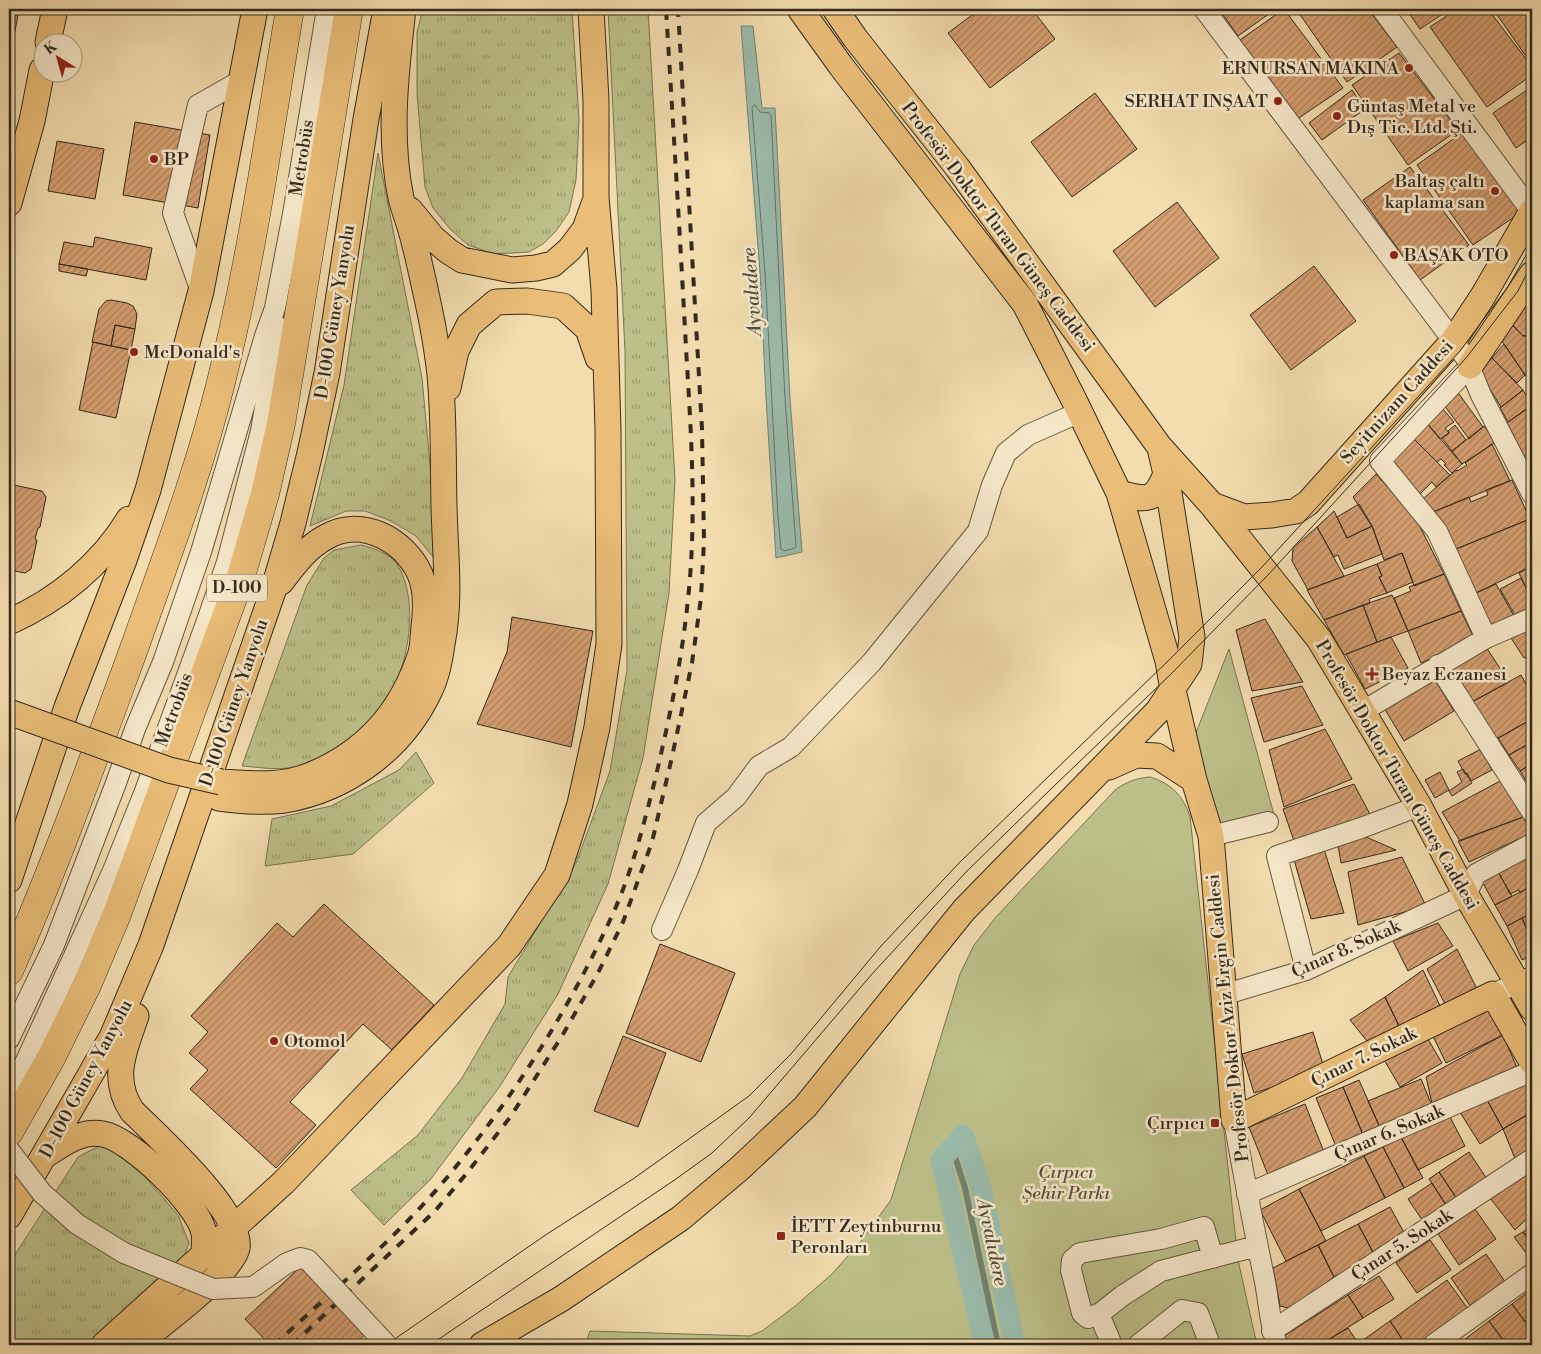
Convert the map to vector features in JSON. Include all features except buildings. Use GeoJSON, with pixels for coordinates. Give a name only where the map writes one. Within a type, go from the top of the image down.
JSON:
{"type":"FeatureCollection","features":[{"type":"Feature","properties":{"kind":"highway"},"geometry":{"type":"LineString","coordinates":[[9,971],[41,896],[96,753],[177,531],[206,440],[222,381],[241,293],[290,9]]}},
{"type":"Feature","properties":{"kind":"highway","name":"D-100"},"geometry":{"type":"LineString","coordinates":[[9,1132],[59,1042],[87,985],[117,914],[241,576],[265,494],[281,424],[349,9]]}},
{"type":"Feature","properties":{"kind":"main road"},"geometry":{"type":"LineString","coordinates":[[50,32],[54,9]]}},
{"type":"Feature","properties":{"kind":"main road"},"geometry":{"type":"LineString","coordinates":[[9,880],[67,707],[124,560],[148,490],[201,292],[255,9]]}},
{"type":"Feature","properties":{"kind":"main road","name":"D-100 Güney Yanyolu"},"geometry":{"type":"LineString","coordinates":[[9,1216],[112,1037],[151,945],[273,591],[293,523],[327,373],[364,128],[386,9]]}},
{"type":"Feature","properties":{"kind":"main road"},"geometry":{"type":"LineString","coordinates":[[9,712],[169,770],[243,801],[285,800],[314,793],[340,782],[366,767],[386,751],[405,732],[420,710],[432,687],[438,664],[443,642],[446,605],[442,418],[441,386],[431,320],[412,232],[401,198],[394,135],[395,81],[404,9]]}},
{"type":"Feature","properties":{"kind":"main road"},"geometry":{"type":"LineString","coordinates":[[104,1345],[284,1182],[509,946],[557,875],[580,804],[597,727],[609,644],[608,430],[604,290],[596,197],[596,100],[591,9]]}},
{"type":"Feature","properties":{"kind":"main road"},"geometry":{"type":"LineString","coordinates":[[800,9],[841,66],[1025,304],[1119,493],[1168,661],[1194,780]]}},
{"type":"Feature","properties":{"kind":"main road","name":"Profesör Doktor Turan Güneş Caddesi"},"geometry":{"type":"LineString","coordinates":[[835,9],[957,167],[1159,446],[1212,505],[1318,639],[1419,806],[1466,895],[1526,980],[1532,1008]]}},
{"type":"Feature","properties":{"kind":"main road"},"geometry":{"type":"LineString","coordinates":[[9,203],[32,121],[40,82]]}},
{"type":"Feature","properties":{"kind":"main road"},"geometry":{"type":"LineString","coordinates":[[401,198],[428,233],[448,251],[462,260],[512,270],[553,264],[570,249],[585,229],[596,197]]}},
{"type":"Feature","properties":{"kind":"main road","name":"Seyitnizam Caddesi"},"geometry":{"type":"LineString","coordinates":[[1212,505],[1244,516],[1272,515],[1296,510],[1308,503],[1454,340],[1483,296],[1532,211]]}},
{"type":"Feature","properties":{"kind":"main road","name":"Seyitnizam Caddesi"},"geometry":{"type":"LineString","coordinates":[[1470,366],[1532,274]]}},
{"type":"Feature","properties":{"kind":"main road"},"geometry":{"type":"LineString","coordinates":[[442,418],[456,351],[469,325],[496,302],[526,301],[563,306],[588,329],[600,365],[608,430]]}},
{"type":"Feature","properties":{"kind":"main road"},"geometry":{"type":"LineString","coordinates":[[482,1345],[561,1299],[681,1218],[739,1169],[805,1107],[964,910],[1158,711],[1189,664],[1192,637],[1166,474],[1159,446]]}},
{"type":"Feature","properties":{"kind":"main road"},"geometry":{"type":"LineString","coordinates":[[1119,493],[1136,498],[1149,497],[1159,491],[1166,474]]}},
{"type":"Feature","properties":{"kind":"main road"},"geometry":{"type":"LineString","coordinates":[[9,622],[32,612],[79,579],[118,538],[148,490]]}},
{"type":"Feature","properties":{"kind":"main road"},"geometry":{"type":"LineString","coordinates":[[9,728],[81,757],[160,785],[188,792],[220,790],[251,784],[278,783],[310,776],[340,760],[369,740],[389,719],[401,700],[421,651],[425,596],[420,575],[409,557],[395,543],[380,534],[366,529],[347,530],[327,536],[302,556],[273,591]]}},
{"type":"Feature","properties":{"kind":"main road"},"geometry":{"type":"LineString","coordinates":[[1099,772],[1136,755],[1156,756],[1194,780]]}},
{"type":"Feature","properties":{"kind":"main road","name":"Profesör Doktor Aziz Ergin Caddesi"},"geometry":{"type":"LineString","coordinates":[[1194,780],[1211,836],[1234,1120]]}},
{"type":"Feature","properties":{"kind":"main road"},"geometry":{"type":"LineString","coordinates":[[136,1345],[215,1280],[229,1264],[237,1247],[234,1227],[212,1194],[132,1110],[124,1099],[120,1080],[122,1058],[140,1002],[151,945]]}},
{"type":"Feature","properties":{"kind":"main road"},"geometry":{"type":"LineString","coordinates":[[1493,994],[1532,1062]]}},
{"type":"Feature","properties":{"kind":"main road","name":"Çınar 7. Sokak"},"geometry":{"type":"LineString","coordinates":[[1234,1120],[1493,994]]}},
{"type":"Feature","properties":{"kind":"main road"},"geometry":{"type":"LineString","coordinates":[[45,1155],[72,1138],[77,1137],[103,1134],[121,1140],[145,1158],[195,1212],[204,1233],[204,1256]]}},
{"type":"Feature","properties":{"kind":"street","name":"Metrobüs"},"geometry":{"type":"LineString","coordinates":[[9,1039],[54,945],[110,801],[135,728],[163,662],[202,552],[264,336],[275,308],[293,214],[327,9]]}},
{"type":"Feature","properties":{"kind":"street"},"geometry":{"type":"LineString","coordinates":[[1204,9],[1454,340],[1470,366],[1481,395],[1532,494]]}},
{"type":"Feature","properties":{"kind":"street"},"geometry":{"type":"LineString","coordinates":[[1382,9],[1532,211]]}},
{"type":"Feature","properties":{"kind":"street"},"geometry":{"type":"LineString","coordinates":[[201,292],[173,213],[198,105],[242,80]]}},
{"type":"Feature","properties":{"kind":"street","name":"Metrobüs"},"geometry":{"type":"LineString","coordinates":[[9,1093],[35,1044],[112,873],[145,791],[227,562],[261,431],[276,343],[275,308]]}},
{"type":"Feature","properties":{"kind":"street"},"geometry":{"type":"LineString","coordinates":[[1470,366],[1380,461],[1437,531],[1486,638]]}},
{"type":"Feature","properties":{"kind":"street"},"geometry":{"type":"LineString","coordinates":[[662,930],[706,823],[736,797],[759,766],[791,746],[878,654],[978,531],[992,485],[1006,453],[1028,435],[1080,412]]}},
{"type":"Feature","properties":{"kind":"street"},"geometry":{"type":"LineString","coordinates":[[1362,711],[1486,638],[1532,618]]}},
{"type":"Feature","properties":{"kind":"street"},"geometry":{"type":"LineString","coordinates":[[1438,666],[1532,812]]}},
{"type":"Feature","properties":{"kind":"street"},"geometry":{"type":"LineString","coordinates":[[1306,970],[1277,856],[1419,806]]}},
{"type":"Feature","properties":{"kind":"street"},"geometry":{"type":"LineString","coordinates":[[1211,836],[1268,822]]}},
{"type":"Feature","properties":{"kind":"street"},"geometry":{"type":"LineString","coordinates":[[1466,895],[1476,874],[1532,844]]}},
{"type":"Feature","properties":{"kind":"street"},"geometry":{"type":"LineString","coordinates":[[9,1052],[90,889]]}},
{"type":"Feature","properties":{"kind":"street","name":"Çınar 8. Sokak"},"geometry":{"type":"LineString","coordinates":[[1223,994],[1306,970],[1466,895]]}},
{"type":"Feature","properties":{"kind":"street"},"geometry":{"type":"LineString","coordinates":[[1493,994],[1526,980]]}},
{"type":"Feature","properties":{"kind":"street","name":"Çınar 6. Sokak"},"geometry":{"type":"LineString","coordinates":[[1247,1194],[1532,1071]]}},
{"type":"Feature","properties":{"kind":"street","name":"Profesör Doktor Aziz Ergin Caddesi"},"geometry":{"type":"LineString","coordinates":[[1234,1120],[1270,1306],[1274,1338]]}},
{"type":"Feature","properties":{"kind":"street"},"geometry":{"type":"LineString","coordinates":[[9,1150],[42,1192],[77,1224],[124,1253],[213,1289],[253,1287],[287,1263],[300,1258],[308,1260],[387,1345]]}},
{"type":"Feature","properties":{"kind":"street","name":"Çınar 5. Sokak"},"geometry":{"type":"LineString","coordinates":[[1274,1338],[1532,1159]]}},
{"type":"Feature","properties":{"kind":"street"},"geometry":{"type":"LineString","coordinates":[[1213,1258],[1204,1227],[1160,1239],[1080,1253],[1072,1260],[1072,1270],[1082,1313],[1088,1318],[1099,1314],[1122,1296],[1161,1271],[1213,1258],[1257,1246]]}},
{"type":"Feature","properties":{"kind":"street"},"geometry":{"type":"LineString","coordinates":[[1433,1345],[1532,1274]]}},
{"type":"Feature","properties":{"kind":"street"},"geometry":{"type":"LineString","coordinates":[[1138,1345],[1182,1310],[1198,1314],[1210,1345]]}},
{"type":"Feature","properties":{"kind":"street"},"geometry":{"type":"LineString","coordinates":[[1099,1314],[1112,1345]]}},
{"type":"Feature","properties":{"kind":"green space"},"geometry":{"type":"Polygon","coordinates":[[[423,9],[572,9],[579,120],[576,180],[569,212],[556,231],[543,244],[529,252],[494,254],[468,245],[450,229],[433,208],[425,187],[417,93],[417,32],[423,9]]]}},
{"type":"Feature","properties":{"kind":"green space"},"geometry":{"type":"Polygon","coordinates":[[[608,9],[648,9],[675,480],[669,593],[643,758],[608,884],[558,994],[500,1086],[430,1180],[384,1225],[351,1190],[418,1135],[462,1078],[505,1004],[508,977],[576,863],[610,771],[627,670],[625,351],[608,9]]]}},
{"type":"Feature","properties":{"kind":"green space"},"geometry":{"type":"Polygon","coordinates":[[[378,153],[422,378],[432,486],[433,557],[416,536],[391,521],[365,511],[346,511],[310,526],[344,385],[378,153]]]}},
{"type":"Feature","properties":{"kind":"green space"},"geometry":{"type":"Polygon","coordinates":[[[361,545],[381,552],[394,560],[404,579],[408,596],[410,614],[409,633],[401,670],[394,687],[378,712],[367,723],[329,752],[301,765],[288,768],[271,769],[242,766],[307,585],[324,558],[334,550],[361,545]]]}},
{"type":"Feature","properties":{"kind":"green space"},"geometry":{"type":"Polygon","coordinates":[[[1229,649],[1274,815],[1217,826],[1192,743],[1229,649]]]}},
{"type":"Feature","properties":{"kind":"green space"},"geometry":{"type":"Polygon","coordinates":[[[416,752],[434,783],[353,854],[265,866],[272,819],[331,806],[399,770],[416,752]]]}},
{"type":"Feature","properties":{"kind":"green space","name":"Çırpıcı Şehir Parkı"},"geometry":{"type":"Polygon","coordinates":[[[1150,777],[1164,783],[1175,791],[1184,802],[1190,816],[1238,1260],[1257,1345],[585,1345],[590,1331],[750,1336],[762,1331],[794,1307],[832,1274],[862,1240],[891,1200],[960,974],[974,945],[996,917],[1116,789],[1140,778],[1150,777]]]}},
{"type":"Feature","properties":{"kind":"green space"},"geometry":{"type":"Polygon","coordinates":[[[103,1144],[121,1149],[178,1215],[189,1243],[183,1259],[86,1345],[9,1345],[9,1264],[78,1157],[103,1144]]]}},
{"type":"Feature","properties":{"kind":"water"},"geometry":{"type":"Polygon","coordinates":[[[741,26],[753,26],[762,108],[775,108],[790,399],[802,552],[776,558],[760,273],[741,26]]]}},
{"type":"Feature","properties":{"kind":"waterway"},"geometry":{"type":"LineString","coordinates":[[985,1345],[941,1160],[963,1135],[980,1184],[1015,1345]]}},
{"type":"Feature","properties":{"kind":"waterway","name":"Ayvalıdere"},"geometry":{"type":"LineString","coordinates":[[952,1147],[965,1188],[998,1345]]}},
{"type":"Feature","properties":{"kind":"tram line"},"geometry":{"type":"LineString","coordinates":[[386,1345],[547,1234],[633,1179],[749,1096],[791,1054],[881,946],[960,862],[1168,661],[1262,567],[1460,351],[1507,288],[1532,245]]}},
{"type":"Feature","properties":{"kind":"tram line"},"geometry":{"type":"LineString","coordinates":[[430,1345],[676,1179],[712,1153],[749,1118],[872,974],[966,872],[1170,675],[1268,575],[1466,358],[1518,291],[1532,263]]}},
{"type":"Feature","properties":{"kind":"railway"},"geometry":{"type":"LineString","coordinates":[[274,1345],[370,1258],[416,1212],[480,1136],[542,1047],[578,984],[617,903],[636,851],[655,780],[679,667],[691,568],[693,505],[690,411],[666,9]]}},
{"type":"Feature","properties":{"kind":"railway"},"geometry":{"type":"LineString","coordinates":[[292,1345],[435,1211],[511,1116],[562,1036],[598,973],[623,922],[652,842],[692,663],[701,598],[704,541],[702,429],[678,9]]}},
{"type":"Feature","properties":{"kind":"place","name":"ERNURSAN MAKINA"},"geometry":{"type":"Point","coordinates":[1409,68]}},
{"type":"Feature","properties":{"kind":"place","name":"SERHAT INŞAAT"},"geometry":{"type":"Point","coordinates":[1278,101]}},
{"type":"Feature","properties":{"kind":"place","name":"Güntaş Metal ve Dış Tic. Ltd. Şti."},"geometry":{"type":"Point","coordinates":[1337,116]}},
{"type":"Feature","properties":{"kind":"place","name":"BP"},"geometry":{"type":"Point","coordinates":[154,159]}},
{"type":"Feature","properties":{"kind":"place","name":"Baltaş çaltı kaplama san"},"geometry":{"type":"Point","coordinates":[1495,191]}},
{"type":"Feature","properties":{"kind":"place","name":"BAŞAK OTO"},"geometry":{"type":"Point","coordinates":[1394,255]}},
{"type":"Feature","properties":{"kind":"place","name":"McDonald's"},"geometry":{"type":"Point","coordinates":[134,352]}},
{"type":"Feature","properties":{"kind":"place","name":"Beyaz Eczanesi"},"geometry":{"type":"Point","coordinates":[1372,674]}},
{"type":"Feature","properties":{"kind":"place","name":"Otomol"},"geometry":{"type":"Point","coordinates":[274,1041]}},
{"type":"Feature","properties":{"kind":"place","name":"Çırpıcı"},"geometry":{"type":"Point","coordinates":[1215,1123]}},
{"type":"Feature","properties":{"kind":"place","name":"İETT Zeytinburnu Peronları"},"geometry":{"type":"Point","coordinates":[781,1236]}}]}
